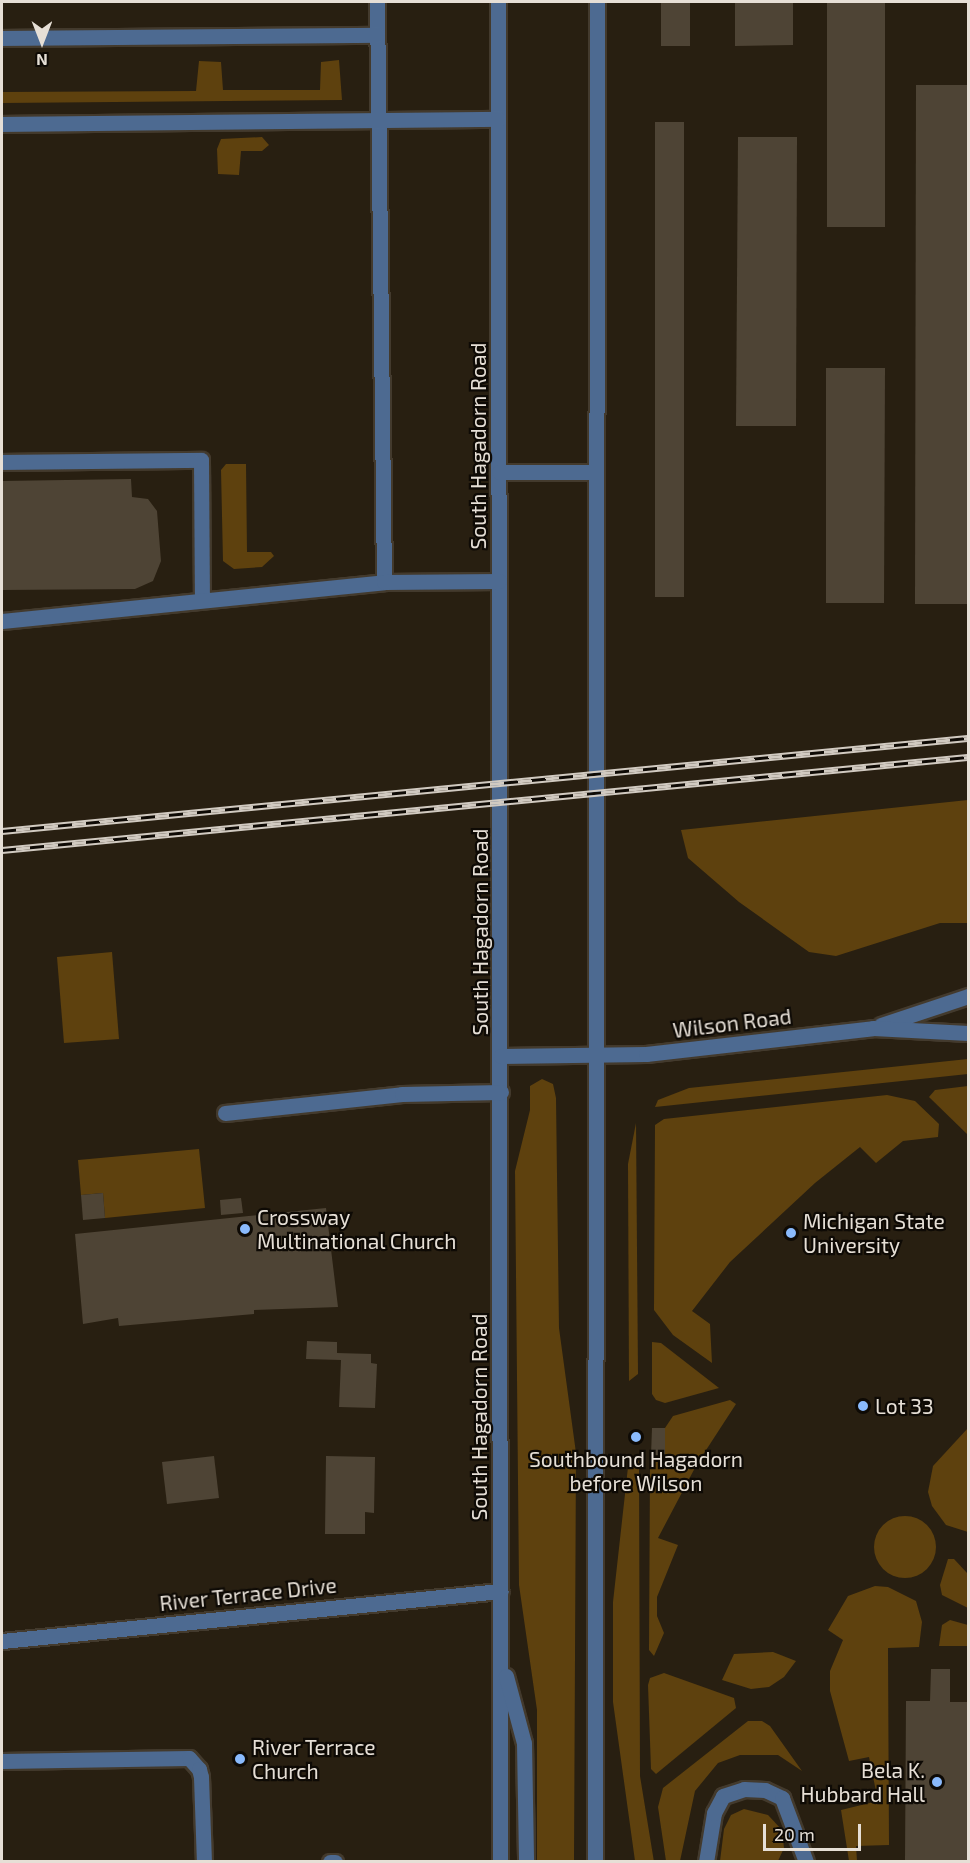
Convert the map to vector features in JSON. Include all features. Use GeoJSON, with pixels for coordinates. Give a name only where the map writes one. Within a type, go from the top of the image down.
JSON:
{"type":"FeatureCollection","features":[{"type":"Feature","properties":{"kind":"street"},"geometry":{"type":"LineString","coordinates":[[377,2],[384,582]]}},
{"type":"Feature","properties":{"kind":"street","name":"South Hagadorn Road"},"geometry":{"type":"LineString","coordinates":[[498,2],[501,1056],[500,1862]]}},
{"type":"Feature","properties":{"kind":"street"},"geometry":{"type":"LineString","coordinates":[[595,1862],[597,2]]}},
{"type":"Feature","properties":{"kind":"street"},"geometry":{"type":"LineString","coordinates":[[2,38],[377,35]]}},
{"type":"Feature","properties":{"kind":"street"},"geometry":{"type":"LineString","coordinates":[[2,124],[498,119]]}},
{"type":"Feature","properties":{"kind":"street"},"geometry":{"type":"LineString","coordinates":[[2,462],[201,460],[202,599]]}},
{"type":"Feature","properties":{"kind":"street"},"geometry":{"type":"LineString","coordinates":[[499,472],[596,472]]}},
{"type":"Feature","properties":{"kind":"street"},"geometry":{"type":"LineString","coordinates":[[2,621],[384,582],[499,581]]}},
{"type":"Feature","properties":{"kind":"street","name":"Wilson Road"},"geometry":{"type":"LineString","coordinates":[[873,1028],[969,996]]}},
{"type":"Feature","properties":{"kind":"street","name":"Wilson Road"},"geometry":{"type":"LineString","coordinates":[[501,1056],[595,1057],[873,1028],[969,1033]]}},
{"type":"Feature","properties":{"kind":"street"},"geometry":{"type":"LineString","coordinates":[[225,1113],[402,1094],[501,1092]]}},
{"type":"Feature","properties":{"kind":"street","name":"River Terrace Drive"},"geometry":{"type":"LineString","coordinates":[[2,1641],[500,1591]]}},
{"type":"Feature","properties":{"kind":"street"},"geometry":{"type":"LineString","coordinates":[[500,1655],[524,1743],[526,1862]]}},
{"type":"Feature","properties":{"kind":"street"},"geometry":{"type":"LineString","coordinates":[[2,1761],[189,1758],[199,1769],[201,1777],[204,1862]]}},
{"type":"Feature","properties":{"kind":"street"},"geometry":{"type":"LineString","coordinates":[[706,1862],[714,1813],[723,1796],[744,1789],[765,1790],[782,1798],[806,1862]]}},
{"type":"Feature","properties":{"kind":"street"},"geometry":{"type":"LineString","coordinates":[[330,1862],[335,1862]]}},
{"type":"Feature","properties":{"kind":"shaded area"},"geometry":{"type":"Polygon","coordinates":[[[339,60],[342,100],[2,103],[2,92],[196,91],[199,61],[221,62],[223,90],[320,90],[321,62],[339,60]]]}},
{"type":"Feature","properties":{"kind":"shaded area"},"geometry":{"type":"Polygon","coordinates":[[[262,137],[269,145],[262,151],[241,151],[239,175],[218,174],[217,149],[221,139],[262,137]]]}},
{"type":"Feature","properties":{"kind":"shaded area"},"geometry":{"type":"Polygon","coordinates":[[[226,464],[246,464],[247,552],[271,552],[274,556],[262,567],[234,569],[223,561],[221,470],[226,464]]]}},
{"type":"Feature","properties":{"kind":"shaded area"},"geometry":{"type":"Polygon","coordinates":[[[968,800],[968,923],[940,923],[836,956],[809,952],[739,902],[688,858],[681,830],[968,800]]]}},
{"type":"Feature","properties":{"kind":"shaded area"},"geometry":{"type":"Polygon","coordinates":[[[112,952],[119,1039],[64,1043],[57,957],[112,952]]]}},
{"type":"Feature","properties":{"kind":"shaded area"},"geometry":{"type":"Polygon","coordinates":[[[968,1059],[968,1074],[655,1107],[658,1100],[689,1088],[968,1059]]]}},
{"type":"Feature","properties":{"kind":"shaded area"},"geometry":{"type":"Polygon","coordinates":[[[542,1079],[553,1084],[556,1098],[559,1328],[576,1453],[574,1862],[537,1861],[537,1710],[519,1585],[515,1171],[530,1110],[530,1086],[542,1079]]]}},
{"type":"Feature","properties":{"kind":"shaded area"},"geometry":{"type":"Polygon","coordinates":[[[968,1086],[968,1135],[929,1097],[935,1090],[968,1086]]]}},
{"type":"Feature","properties":{"kind":"shaded area"},"geometry":{"type":"Polygon","coordinates":[[[887,1095],[915,1101],[939,1124],[938,1137],[903,1141],[876,1163],[860,1147],[815,1183],[730,1262],[692,1311],[710,1324],[712,1363],[673,1335],[654,1310],[655,1125],[664,1119],[887,1095]]]}},
{"type":"Feature","properties":{"kind":"shaded area"},"geometry":{"type":"Polygon","coordinates":[[[636,1123],[638,1374],[629,1381],[628,1164],[636,1123]]]}},
{"type":"Feature","properties":{"kind":"shaded area"},"geometry":{"type":"Polygon","coordinates":[[[199,1149],[205,1208],[105,1218],[103,1193],[81,1195],[78,1160],[199,1149]]]}},
{"type":"Feature","properties":{"kind":"shaded area"},"geometry":{"type":"Polygon","coordinates":[[[652,1342],[661,1343],[719,1388],[665,1403],[656,1400],[652,1394],[652,1342]]]}},
{"type":"Feature","properties":{"kind":"shaded area"},"geometry":{"type":"Polygon","coordinates":[[[730,1400],[736,1404],[697,1464],[658,1538],[678,1545],[657,1597],[657,1616],[664,1633],[654,1656],[649,1650],[650,1466],[653,1458],[665,1455],[665,1428],[673,1416],[730,1400]]]}},
{"type":"Feature","properties":{"kind":"shaded area"},"geometry":{"type":"Polygon","coordinates":[[[968,1428],[968,1532],[946,1525],[932,1506],[928,1492],[933,1466],[968,1428]]]}},
{"type":"Feature","properties":{"kind":"shaded area"},"geometry":{"type":"Polygon","coordinates":[[[636,1457],[639,1462],[640,1776],[654,1862],[635,1861],[613,1702],[613,1602],[629,1458],[636,1457]]]}},
{"type":"Feature","properties":{"kind":"shaded area"},"geometry":{"type":"Polygon","coordinates":[[[905,1516],[922,1521],[927,1525],[931,1530],[936,1547],[931,1564],[927,1569],[922,1573],[905,1578],[888,1573],[883,1569],[879,1564],[874,1547],[879,1530],[883,1525],[888,1521],[905,1516]]]}},
{"type":"Feature","properties":{"kind":"shaded area"},"geometry":{"type":"Polygon","coordinates":[[[948,1559],[954,1559],[968,1574],[968,1608],[942,1595],[940,1585],[948,1559]]]}},
{"type":"Feature","properties":{"kind":"shaded area"},"geometry":{"type":"Polygon","coordinates":[[[875,1586],[888,1587],[916,1601],[922,1622],[919,1647],[888,1648],[889,1845],[856,1846],[857,1861],[849,1861],[841,1810],[878,1801],[869,1757],[849,1761],[830,1691],[830,1671],[843,1640],[828,1630],[848,1596],[875,1586]]]}},
{"type":"Feature","properties":{"kind":"shaded area"},"geometry":{"type":"Polygon","coordinates":[[[950,1620],[968,1625],[968,1646],[939,1646],[942,1625],[950,1620]]]}},
{"type":"Feature","properties":{"kind":"shaded area"},"geometry":{"type":"Polygon","coordinates":[[[773,1652],[796,1661],[784,1677],[769,1687],[751,1689],[722,1680],[734,1654],[773,1652]]]}},
{"type":"Feature","properties":{"kind":"shaded area"},"geometry":{"type":"Polygon","coordinates":[[[664,1673],[734,1698],[736,1708],[656,1774],[651,1769],[648,1685],[650,1678],[664,1673]]]}},
{"type":"Feature","properties":{"kind":"shaded area"},"geometry":{"type":"Polygon","coordinates":[[[748,1721],[762,1721],[770,1726],[802,1771],[778,1755],[740,1755],[718,1763],[695,1791],[680,1861],[666,1861],[658,1807],[663,1788],[748,1721]]]}},
{"type":"Feature","properties":{"kind":"shaded area"},"geometry":{"type":"Polygon","coordinates":[[[744,1809],[768,1815],[782,1830],[784,1848],[778,1861],[720,1861],[724,1829],[731,1815],[744,1809]]]}},
{"type":"Feature","properties":{"kind":"building"},"geometry":{"type":"Polygon","coordinates":[[[661,2],[690,2],[690,46],[661,46],[661,2]]]}},
{"type":"Feature","properties":{"kind":"building"},"geometry":{"type":"Polygon","coordinates":[[[735,2],[793,2],[793,45],[735,46],[735,2]]]}},
{"type":"Feature","properties":{"kind":"building"},"geometry":{"type":"Polygon","coordinates":[[[827,2],[885,2],[885,227],[827,227],[827,2]]]}},
{"type":"Feature","properties":{"kind":"building"},"geometry":{"type":"Polygon","coordinates":[[[916,85],[968,85],[968,604],[915,604],[916,85]]]}},
{"type":"Feature","properties":{"kind":"building"},"geometry":{"type":"Polygon","coordinates":[[[655,122],[684,122],[684,597],[655,597],[655,122]]]}},
{"type":"Feature","properties":{"kind":"building"},"geometry":{"type":"Polygon","coordinates":[[[738,137],[797,137],[796,426],[736,426],[738,137]]]}},
{"type":"Feature","properties":{"kind":"building"},"geometry":{"type":"Polygon","coordinates":[[[826,368],[885,368],[884,603],[826,603],[826,368]]]}},
{"type":"Feature","properties":{"kind":"building"},"geometry":{"type":"Polygon","coordinates":[[[131,479],[132,497],[148,499],[157,511],[161,561],[153,581],[135,589],[2,590],[2,481],[131,479]]]}},
{"type":"Feature","properties":{"kind":"building"},"geometry":{"type":"Polygon","coordinates":[[[103,1193],[105,1218],[83,1220],[81,1195],[103,1193]]]}},
{"type":"Feature","properties":{"kind":"building"},"geometry":{"type":"Polygon","coordinates":[[[241,1198],[243,1213],[221,1215],[220,1200],[241,1198]]]}},
{"type":"Feature","properties":{"kind":"building"},"geometry":{"type":"Polygon","coordinates":[[[326,1208],[338,1307],[254,1310],[254,1314],[119,1326],[118,1318],[83,1324],[75,1234],[326,1208]]]}},
{"type":"Feature","properties":{"kind":"building"},"geometry":{"type":"Polygon","coordinates":[[[307,1341],[337,1342],[337,1353],[371,1354],[371,1363],[377,1364],[375,1408],[339,1407],[341,1360],[306,1359],[307,1341]]]}},
{"type":"Feature","properties":{"kind":"building"},"geometry":{"type":"Polygon","coordinates":[[[652,1428],[665,1428],[665,1455],[651,1455],[652,1428]]]}},
{"type":"Feature","properties":{"kind":"building"},"geometry":{"type":"Polygon","coordinates":[[[214,1456],[219,1498],[167,1504],[162,1462],[214,1456]]]}},
{"type":"Feature","properties":{"kind":"building"},"geometry":{"type":"Polygon","coordinates":[[[326,1456],[375,1457],[374,1513],[365,1512],[365,1534],[325,1534],[326,1456]]]}},
{"type":"Feature","properties":{"kind":"building","name":"Bela K. Hubbard Hall"},"geometry":{"type":"Polygon","coordinates":[[[931,1669],[950,1669],[950,1702],[968,1702],[968,1862],[905,1862],[906,1701],[930,1701],[931,1669]]]}},
{"type":"Feature","properties":{"kind":"railway"},"geometry":{"type":"LineString","coordinates":[[2,831],[968,738]]}},
{"type":"Feature","properties":{"kind":"railway"},"geometry":{"type":"LineString","coordinates":[[2,850],[968,757]]}},
{"type":"Feature","properties":{"kind":"place","name":"Crossway Multinational Church"},"geometry":{"type":"Point","coordinates":[245,1229]}},
{"type":"Feature","properties":{"kind":"place","name":"Michigan State University"},"geometry":{"type":"Point","coordinates":[791,1233]}},
{"type":"Feature","properties":{"kind":"place","name":"Lot 33"},"geometry":{"type":"Point","coordinates":[863,1406]}},
{"type":"Feature","properties":{"kind":"place","name":"Southbound Hagadorn before Wilson"},"geometry":{"type":"Point","coordinates":[636,1437]}},
{"type":"Feature","properties":{"kind":"place","name":"River Terrace Church"},"geometry":{"type":"Point","coordinates":[240,1759]}},
{"type":"Feature","properties":{"kind":"place","name":"Bela K. Hubbard Hall"},"geometry":{"type":"Point","coordinates":[937,1782]}}]}
